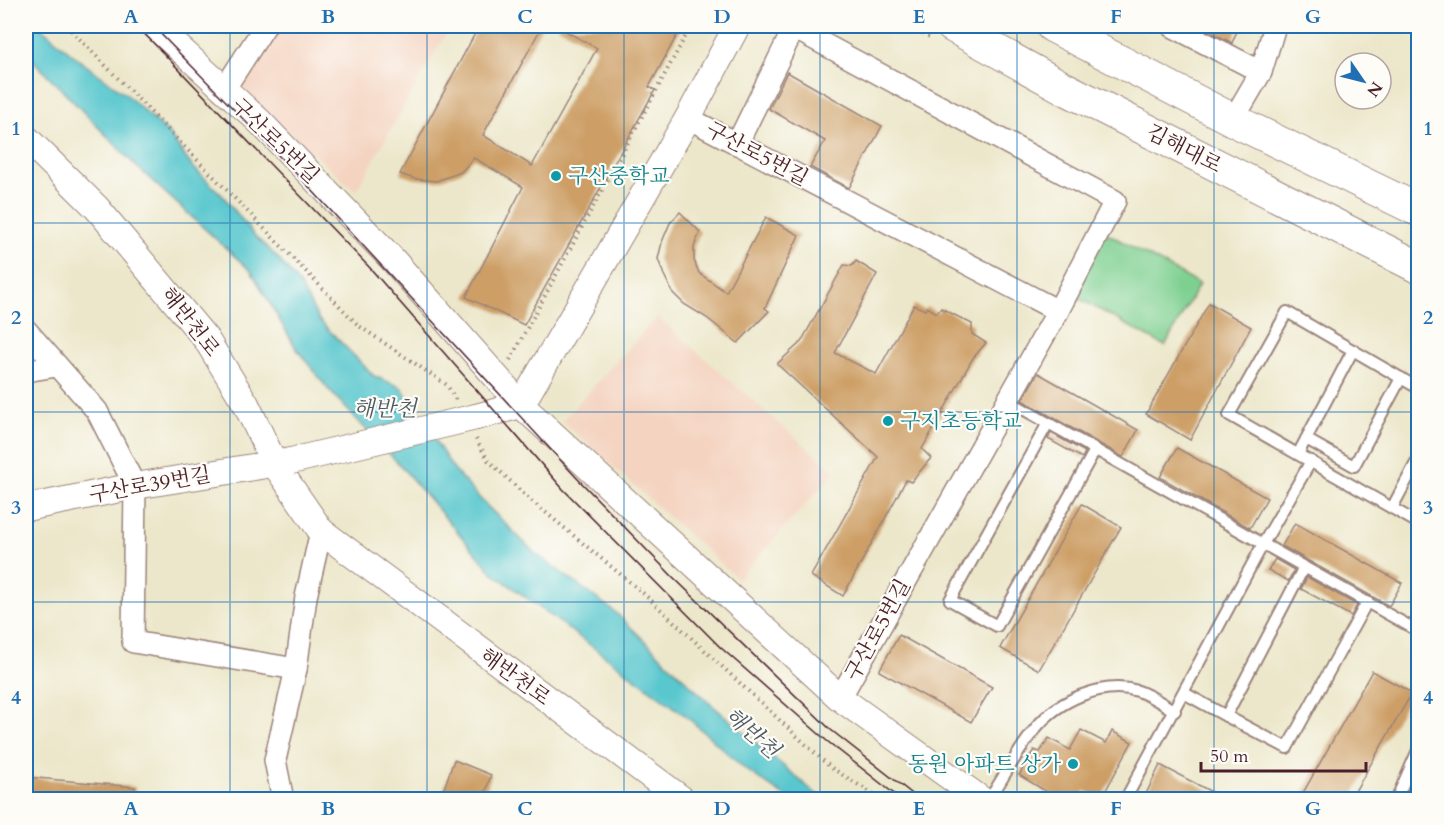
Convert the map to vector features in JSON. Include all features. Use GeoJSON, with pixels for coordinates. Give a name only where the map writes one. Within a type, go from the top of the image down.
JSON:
{"type":"FeatureCollection","features":[{"type":"Feature","properties":{"kind":"main road"},"geometry":{"type":"LineString","coordinates":[[1052,26],[1233,120],[1419,210]]}},
{"type":"Feature","properties":{"kind":"main road","name":"김해대로"},"geometry":{"type":"LineString","coordinates":[[941,32],[1064,88],[1419,267]]}},
{"type":"Feature","properties":{"kind":"street","name":"구산로5번길"},"geometry":{"type":"LineString","coordinates":[[155,26],[259,121],[393,260],[521,405],[840,698],[982,800]]}},
{"type":"Feature","properties":{"kind":"street","name":"구산로5번길"},"geometry":{"type":"LineString","coordinates":[[223,90],[265,26]]}},
{"type":"Feature","properties":{"kind":"street"},"geometry":{"type":"LineString","coordinates":[[688,118],[737,26]]}},
{"type":"Feature","properties":{"kind":"street"},"geometry":{"type":"LineString","coordinates":[[1173,26],[1261,72]]}},
{"type":"Feature","properties":{"kind":"street"},"geometry":{"type":"LineString","coordinates":[[1233,120],[1261,72],[1275,26]]}},
{"type":"Feature","properties":{"kind":"street","name":"구산로5번길"},"geometry":{"type":"LineString","coordinates":[[737,144],[794,28],[1115,201],[1058,311],[840,698]]}},
{"type":"Feature","properties":{"kind":"street","name":"구산로5번길"},"geometry":{"type":"LineString","coordinates":[[521,405],[688,118],[1058,311]]}},
{"type":"Feature","properties":{"kind":"street","name":"해반천로"},"geometry":{"type":"LineString","coordinates":[[26,138],[97,208],[206,339],[282,462],[321,531],[683,800]]}},
{"type":"Feature","properties":{"kind":"street"},"geometry":{"type":"LineString","coordinates":[[26,330],[96,411],[135,486],[133,642],[296,669]]}},
{"type":"Feature","properties":{"kind":"street"},"geometry":{"type":"LineString","coordinates":[[26,371],[56,366]]}},
{"type":"Feature","properties":{"kind":"street","name":"구산로39번길"},"geometry":{"type":"LineString","coordinates":[[26,508],[135,486],[282,462],[521,405]]}},
{"type":"Feature","properties":{"kind":"street"},"geometry":{"type":"LineString","coordinates":[[283,800],[275,760],[296,669],[306,597],[321,531]]}},
{"type":"Feature","properties":{"kind":"lane"},"geometry":{"type":"LineString","coordinates":[[1419,388],[1287,312],[1229,415],[1419,523]]}},
{"type":"Feature","properties":{"kind":"lane"},"geometry":{"type":"LineString","coordinates":[[1298,454],[1353,350]]}},
{"type":"Feature","properties":{"kind":"lane"},"geometry":{"type":"LineString","coordinates":[[1306,439],[1354,466],[1401,378]]}},
{"type":"Feature","properties":{"kind":"lane"},"geometry":{"type":"LineString","coordinates":[[1007,400],[1419,631]]}},
{"type":"Feature","properties":{"kind":"lane"},"geometry":{"type":"LineString","coordinates":[[1047,423],[950,600],[997,626],[1095,450]]}},
{"type":"Feature","properties":{"kind":"lane"},"geometry":{"type":"LineString","coordinates":[[1392,508],[1419,459]]}},
{"type":"Feature","properties":{"kind":"lane"},"geometry":{"type":"LineString","coordinates":[[1125,800],[1263,544],[1311,461]]}},
{"type":"Feature","properties":{"kind":"lane"},"geometry":{"type":"LineString","coordinates":[[1226,716],[1304,567]]}},
{"type":"Feature","properties":{"kind":"lane"},"geometry":{"type":"LineString","coordinates":[[1184,693],[1287,748],[1367,602]]}},
{"type":"Feature","properties":{"kind":"lane"},"geometry":{"type":"LineString","coordinates":[[989,800],[1036,727],[1064,704],[1089,692],[1118,688],[1138,692],[1175,711]]}},
{"type":"Feature","properties":{"kind":"lane"},"geometry":{"type":"LineString","coordinates":[[1396,800],[1419,750]]}},
{"type":"Feature","properties":{"kind":"path"},"geometry":{"type":"LineString","coordinates":[[508,363],[691,26]]}},
{"type":"Feature","properties":{"kind":"path"},"geometry":{"type":"LineString","coordinates":[[906,26],[941,32]]}},
{"type":"Feature","properties":{"kind":"shaded area"},"geometry":{"type":"Polygon","coordinates":[[[279,26],[450,26],[356,191],[242,90],[279,26]]]}},
{"type":"Feature","properties":{"kind":"shaded area"},"geometry":{"type":"Polygon","coordinates":[[[657,317],[835,472],[738,579],[562,421],[657,317]]]}},
{"type":"Feature","properties":{"kind":"green space"},"geometry":{"type":"Polygon","coordinates":[[[1101,230],[1199,284],[1165,346],[1069,293],[1101,230]]]}},
{"type":"Feature","properties":{"kind":"water","name":"해반천"},"geometry":{"type":"Polygon","coordinates":[[[26,26],[39,26],[79,60],[127,95],[169,134],[191,165],[222,195],[254,235],[276,256],[300,285],[319,320],[374,376],[401,387],[454,470],[535,553],[615,612],[705,699],[822,799],[789,799],[745,769],[686,716],[493,573],[399,464],[328,389],[296,348],[251,271],[137,167],[26,53],[26,26]]]}},
{"type":"Feature","properties":{"kind":"building","name":"구산중학교"},"geometry":{"type":"Polygon","coordinates":[[[479,26],[542,26],[483,135],[532,166],[597,48],[556,26],[682,26],[649,87],[655,90],[524,325],[466,297],[523,187],[474,158],[461,172],[436,181],[415,179],[400,174],[479,26]]]}},
{"type":"Feature","properties":{"kind":"building"},"geometry":{"type":"Polygon","coordinates":[[[1199,26],[1239,26],[1232,43],[1199,26]]]}},
{"type":"Feature","properties":{"kind":"building"},"geometry":{"type":"Polygon","coordinates":[[[787,72],[882,126],[849,188],[810,167],[825,141],[769,109],[787,72]]]}},
{"type":"Feature","properties":{"kind":"building"},"geometry":{"type":"Polygon","coordinates":[[[680,212],[700,232],[694,247],[694,260],[699,273],[726,292],[766,217],[799,235],[765,308],[769,311],[738,343],[707,318],[684,304],[673,293],[664,275],[658,259],[662,242],[670,223],[680,212]]]}},
{"type":"Feature","properties":{"kind":"building","name":"구지초등학교"},"geometry":{"type":"Polygon","coordinates":[[[856,261],[877,274],[835,353],[876,374],[914,305],[925,310],[927,307],[937,313],[941,308],[972,324],[972,334],[986,343],[973,358],[922,449],[931,458],[911,482],[906,480],[843,596],[811,576],[878,457],[777,364],[801,342],[844,265],[852,266],[856,261]]]}},
{"type":"Feature","properties":{"kind":"building"},"geometry":{"type":"Polygon","coordinates":[[[1209,303],[1251,327],[1190,440],[1146,414],[1209,303]]]}},
{"type":"Feature","properties":{"kind":"building"},"geometry":{"type":"Polygon","coordinates":[[[1038,373],[1138,430],[1123,457],[1022,400],[1038,373]]]}},
{"type":"Feature","properties":{"kind":"building"},"geometry":{"type":"Polygon","coordinates":[[[1051,433],[1085,452],[1082,458],[1048,439],[1051,433]]]}},
{"type":"Feature","properties":{"kind":"building"},"geometry":{"type":"Polygon","coordinates":[[[1177,448],[1267,498],[1250,528],[1160,477],[1177,448]]]}},
{"type":"Feature","properties":{"kind":"building"},"geometry":{"type":"Polygon","coordinates":[[[1082,504],[1121,527],[1039,670],[1000,648],[1082,504]]]}},
{"type":"Feature","properties":{"kind":"building"},"geometry":{"type":"Polygon","coordinates":[[[1295,523],[1402,583],[1389,606],[1282,546],[1295,523]]]}},
{"type":"Feature","properties":{"kind":"building"},"geometry":{"type":"Polygon","coordinates":[[[1275,559],[1294,570],[1288,581],[1268,570],[1275,559]]]}},
{"type":"Feature","properties":{"kind":"building"},"geometry":{"type":"Polygon","coordinates":[[[1307,577],[1357,605],[1351,616],[1301,589],[1307,577]]]}},
{"type":"Feature","properties":{"kind":"building"},"geometry":{"type":"Polygon","coordinates":[[[899,635],[992,687],[971,722],[879,671],[899,635]]]}},
{"type":"Feature","properties":{"kind":"building"},"geometry":{"type":"Polygon","coordinates":[[[1372,671],[1412,693],[1350,800],[1299,800],[1372,671]]]}},
{"type":"Feature","properties":{"kind":"building","name":"동원 아파트 상가"},"geometry":{"type":"Polygon","coordinates":[[[1081,730],[1106,743],[1112,731],[1132,742],[1101,799],[1085,791],[1080,800],[1060,800],[1019,775],[1034,750],[1040,752],[1049,738],[1070,750],[1081,730]]]}},
{"type":"Feature","properties":{"kind":"building"},"geometry":{"type":"Polygon","coordinates":[[[454,760],[491,775],[483,800],[440,800],[454,760]]]}},
{"type":"Feature","properties":{"kind":"building"},"geometry":{"type":"Polygon","coordinates":[[[1160,765],[1227,800],[1143,800],[1160,765]]]}},
{"type":"Feature","properties":{"kind":"building"},"geometry":{"type":"Polygon","coordinates":[[[26,777],[135,787],[134,800],[26,800],[26,777]]]}},
{"type":"Feature","properties":{"kind":"tram line"},"geometry":{"type":"LineString","coordinates":[[137,26],[370,268],[563,489],[720,647],[827,741],[902,800]]}},
{"type":"Feature","properties":{"kind":"tram line"},"geometry":{"type":"LineString","coordinates":[[153,26],[310,188],[576,477],[673,577],[831,730],[920,800]]}},
{"type":"Feature","properties":{"kind":"place","name":"구산중학교"},"geometry":{"type":"Point","coordinates":[556,176]}},
{"type":"Feature","properties":{"kind":"place","name":"구지초등학교"},"geometry":{"type":"Point","coordinates":[888,421]}},
{"type":"Feature","properties":{"kind":"place","name":"동원 아파트 상가"},"geometry":{"type":"Point","coordinates":[1073,764]}}]}
